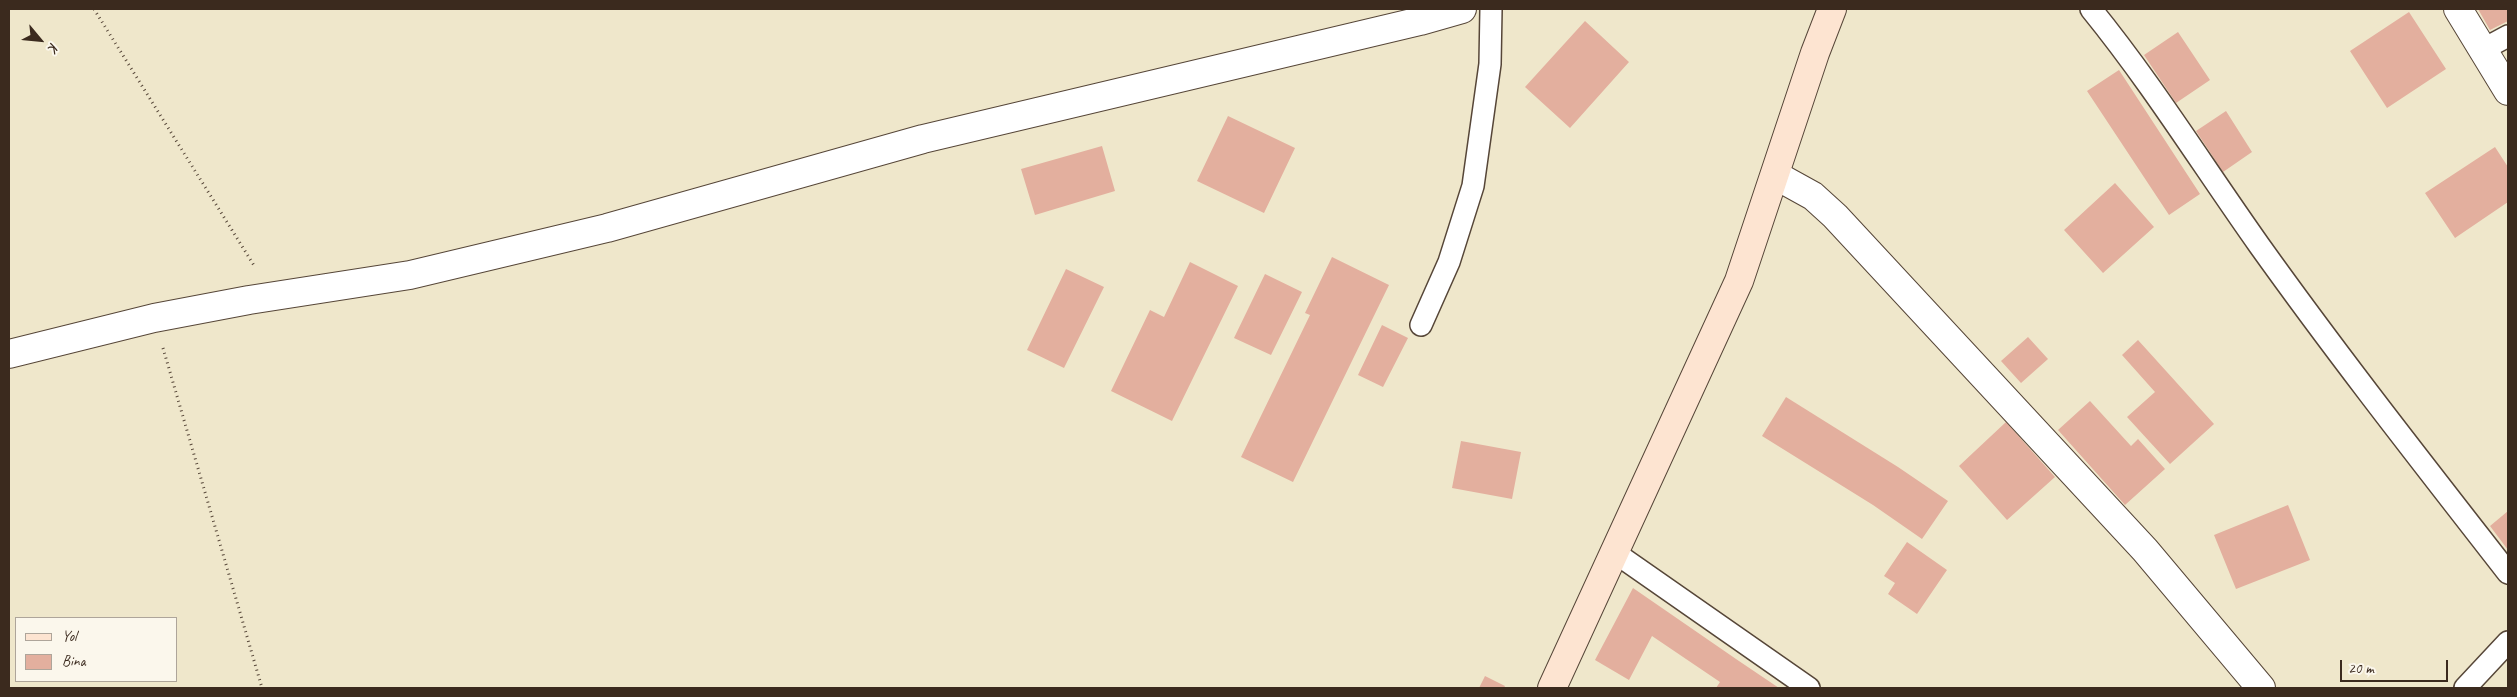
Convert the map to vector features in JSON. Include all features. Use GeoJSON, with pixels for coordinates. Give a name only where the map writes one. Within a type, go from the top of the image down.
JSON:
{"type":"FeatureCollection","features":[{"type":"Feature","properties":{"kind":"street"},"geometry":{"type":"LineString","coordinates":[[9,354],[154,318],[273,296],[410,275],[608,228],[923,139],[1420,21],[1462,9]]}},
{"type":"Feature","properties":{"kind":"street"},"geometry":{"type":"LineString","coordinates":[[1552,688],[1739,281],[1776,175],[1814,53],[1832,9]]}},
{"type":"Feature","properties":{"kind":"street"},"geometry":{"type":"LineString","coordinates":[[2458,9],[2508,91]]}},
{"type":"Feature","properties":{"kind":"street"},"geometry":{"type":"LineString","coordinates":[[1776,175],[1813,196],[1835,216],[2145,550],[2260,688]]}},
{"type":"Feature","properties":{"kind":"lane"},"geometry":{"type":"LineString","coordinates":[[1421,325],[1449,262],[1473,186],[1490,64],[1492,9]]}},
{"type":"Feature","properties":{"kind":"lane"},"geometry":{"type":"LineString","coordinates":[[2090,9],[2133,61],[2216,185],[2338,355],[2508,574]]}},
{"type":"Feature","properties":{"kind":"lane"},"geometry":{"type":"LineString","coordinates":[[2482,50],[2508,36]]}},
{"type":"Feature","properties":{"kind":"lane"},"geometry":{"type":"LineString","coordinates":[[1614,552],[1809,688]]}},
{"type":"Feature","properties":{"kind":"lane"},"geometry":{"type":"LineString","coordinates":[[2466,688],[2508,642]]}},
{"type":"Feature","properties":{"kind":"path"},"geometry":{"type":"LineString","coordinates":[[94,9],[273,296]]}},
{"type":"Feature","properties":{"kind":"path"},"geometry":{"type":"LineString","coordinates":[[154,318],[262,688]]}},
{"type":"Feature","properties":{"kind":"building"},"geometry":{"type":"Polygon","coordinates":[[[2478,9],[2508,9],[2508,21],[2490,30],[2478,9]]]}},
{"type":"Feature","properties":{"kind":"building"},"geometry":{"type":"Polygon","coordinates":[[[2409,12],[2446,69],[2387,108],[2350,51],[2409,12]]]}},
{"type":"Feature","properties":{"kind":"building"},"geometry":{"type":"Polygon","coordinates":[[[1585,21],[1629,62],[1570,128],[1525,87],[1585,21]]]}},
{"type":"Feature","properties":{"kind":"building"},"geometry":{"type":"Polygon","coordinates":[[[2178,32],[2210,80],[2176,103],[2144,55],[2178,32]]]}},
{"type":"Feature","properties":{"kind":"building"},"geometry":{"type":"Polygon","coordinates":[[[2119,70],[2200,194],[2169,215],[2087,91],[2119,70]]]}},
{"type":"Feature","properties":{"kind":"building"},"geometry":{"type":"Polygon","coordinates":[[[2226,111],[2252,152],[2223,172],[2196,131],[2226,111]]]}},
{"type":"Feature","properties":{"kind":"building"},"geometry":{"type":"Polygon","coordinates":[[[1228,116],[1295,148],[1264,213],[1197,181],[1228,116]]]}},
{"type":"Feature","properties":{"kind":"building"},"geometry":{"type":"Polygon","coordinates":[[[1102,146],[1115,191],[1035,215],[1021,169],[1102,146]]]}},
{"type":"Feature","properties":{"kind":"building"},"geometry":{"type":"Polygon","coordinates":[[[2495,147],[2508,167],[2508,202],[2455,238],[2425,193],[2495,147]]]}},
{"type":"Feature","properties":{"kind":"building"},"geometry":{"type":"Polygon","coordinates":[[[2115,183],[2154,227],[2103,273],[2064,230],[2115,183]]]}},
{"type":"Feature","properties":{"kind":"building"},"geometry":{"type":"Polygon","coordinates":[[[1332,257],[1389,285],[1293,482],[1241,457],[1310,315],[1305,313],[1332,257]]]}},
{"type":"Feature","properties":{"kind":"building"},"geometry":{"type":"Polygon","coordinates":[[[1190,262],[1238,286],[1172,421],[1111,391],[1150,310],[1164,317],[1190,262]]]}},
{"type":"Feature","properties":{"kind":"building"},"geometry":{"type":"Polygon","coordinates":[[[1066,269],[1104,287],[1064,368],[1027,350],[1066,269]]]}},
{"type":"Feature","properties":{"kind":"building"},"geometry":{"type":"Polygon","coordinates":[[[1265,274],[1302,292],[1271,355],[1234,338],[1265,274]]]}},
{"type":"Feature","properties":{"kind":"building"},"geometry":{"type":"Polygon","coordinates":[[[1382,325],[1408,338],[1383,387],[1358,375],[1382,325]]]}},
{"type":"Feature","properties":{"kind":"building"},"geometry":{"type":"Polygon","coordinates":[[[2028,337],[2048,359],[2021,383],[2001,361],[2028,337]]]}},
{"type":"Feature","properties":{"kind":"building"},"geometry":{"type":"Polygon","coordinates":[[[2138,340],[2214,424],[2170,464],[2127,417],[2155,392],[2122,355],[2138,340]]]}},
{"type":"Feature","properties":{"kind":"building"},"geometry":{"type":"Polygon","coordinates":[[[1786,397],[1898,467],[1948,501],[1922,539],[1873,505],[1762,436],[1786,397]]]}},
{"type":"Feature","properties":{"kind":"building"},"geometry":{"type":"Polygon","coordinates":[[[2090,401],[2131,446],[2138,439],[2165,469],[2125,505],[2058,430],[2090,401]]]}},
{"type":"Feature","properties":{"kind":"building"},"geometry":{"type":"Polygon","coordinates":[[[2006,422],[2055,477],[2007,520],[1959,466],[2006,422]]]}},
{"type":"Feature","properties":{"kind":"building"},"geometry":{"type":"Polygon","coordinates":[[[1461,441],[1521,452],[1512,499],[1452,488],[1461,441]]]}},
{"type":"Feature","properties":{"kind":"building"},"geometry":{"type":"Polygon","coordinates":[[[2288,505],[2310,560],[2236,589],[2214,535],[2288,505]]]}},
{"type":"Feature","properties":{"kind":"building"},"geometry":{"type":"Polygon","coordinates":[[[2508,511],[2508,550],[2490,526],[2508,511]]]}},
{"type":"Feature","properties":{"kind":"building"},"geometry":{"type":"Polygon","coordinates":[[[1907,542],[1947,570],[1917,614],[1888,594],[1895,583],[1884,576],[1907,542]]]}},
{"type":"Feature","properties":{"kind":"building"},"geometry":{"type":"Polygon","coordinates":[[[1633,588],[1779,688],[1716,688],[1720,682],[1652,636],[1629,680],[1595,660],[1633,588]]]}},
{"type":"Feature","properties":{"kind":"building"},"geometry":{"type":"Polygon","coordinates":[[[1485,676],[1505,686],[1504,688],[1479,688],[1485,676]]]}}]}
